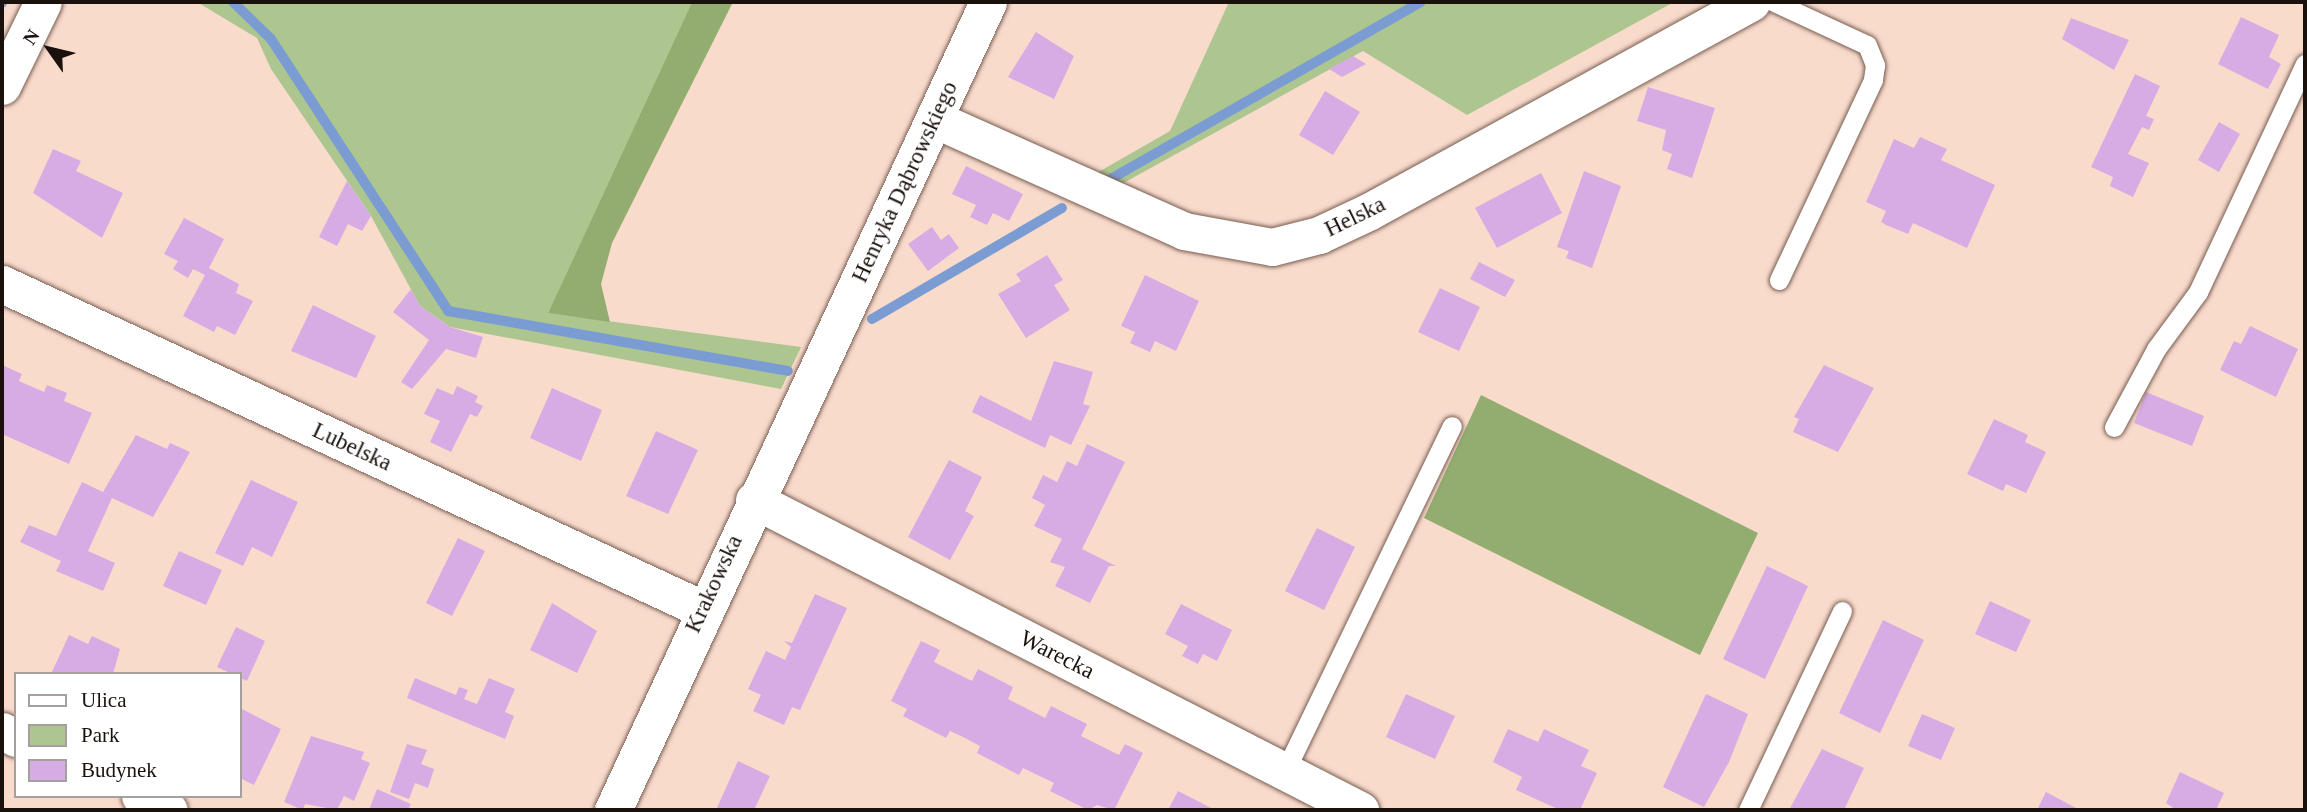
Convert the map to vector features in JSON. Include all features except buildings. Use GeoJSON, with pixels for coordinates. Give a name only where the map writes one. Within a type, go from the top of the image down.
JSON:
{"type":"FeatureCollection","features":[{"type":"Feature","properties":{"kind":"street"},"geometry":{"type":"LineString","coordinates":[[2,86],[43,2]]}},
{"type":"Feature","properties":{"kind":"street","name":"Henryka Dąbrowskiego"},"geometry":{"type":"LineString","coordinates":[[822,362],[988,2]]}},
{"type":"Feature","properties":{"kind":"street","name":"Helska"},"geometry":{"type":"LineString","coordinates":[[934,118],[1184,231],[1272,247],[1319,235],[1394,199],[1752,2]]}},
{"type":"Feature","properties":{"kind":"street","name":"Lubelska"},"geometry":{"type":"LineString","coordinates":[[2,284],[702,609]]}},
{"type":"Feature","properties":{"kind":"street","name":"Krakowska"},"geometry":{"type":"LineString","coordinates":[[613,810],[702,609],[822,362]]}},
{"type":"Feature","properties":{"kind":"street","name":"Warecka"},"geometry":{"type":"LineString","coordinates":[[754,500],[1360,810]]}},
{"type":"Feature","properties":{"kind":"street"},"geometry":{"type":"LineString","coordinates":[[144,798],[169,810]]}},
{"type":"Feature","properties":{"kind":"lane"},"geometry":{"type":"LineString","coordinates":[[1774,2],[1867,45],[1875,65],[1779,280]]}},
{"type":"Feature","properties":{"kind":"lane"},"geometry":{"type":"LineString","coordinates":[[2115,427],[2156,349],[2198,292],[2305,64]]}},
{"type":"Feature","properties":{"kind":"lane"},"geometry":{"type":"LineString","coordinates":[[1285,771],[1452,426]]}},
{"type":"Feature","properties":{"kind":"lane"},"geometry":{"type":"LineString","coordinates":[[1748,810],[1842,611]]}},
{"type":"Feature","properties":{"kind":"green space"},"geometry":{"type":"Polygon","coordinates":[[[197,2],[692,2],[548,313],[801,347],[781,389],[450,327],[420,306],[371,216],[271,69],[257,38],[197,2]]]}},
{"type":"Feature","properties":{"kind":"green space"},"geometry":{"type":"Polygon","coordinates":[[[692,2],[733,2],[612,243],[601,284],[610,322],[548,313],[692,2]]]}},
{"type":"Feature","properties":{"kind":"green space"},"geometry":{"type":"Polygon","coordinates":[[[1229,2],[1674,2],[1467,115],[1363,51],[1118,186],[1095,174],[1170,131],[1229,2]]]}},
{"type":"Feature","properties":{"kind":"green space"},"geometry":{"type":"Polygon","coordinates":[[[1481,395],[1758,533],[1700,655],[1424,518],[1481,395]]]}},
{"type":"Feature","properties":{"kind":"waterway"},"geometry":{"type":"LineString","coordinates":[[233,2],[271,39],[448,311],[788,371]]}},
{"type":"Feature","properties":{"kind":"waterway"},"geometry":{"type":"LineString","coordinates":[[1107,181],[1421,2]]}},
{"type":"Feature","properties":{"kind":"waterway"},"geometry":{"type":"LineString","coordinates":[[872,319],[1062,208]]}}]}
